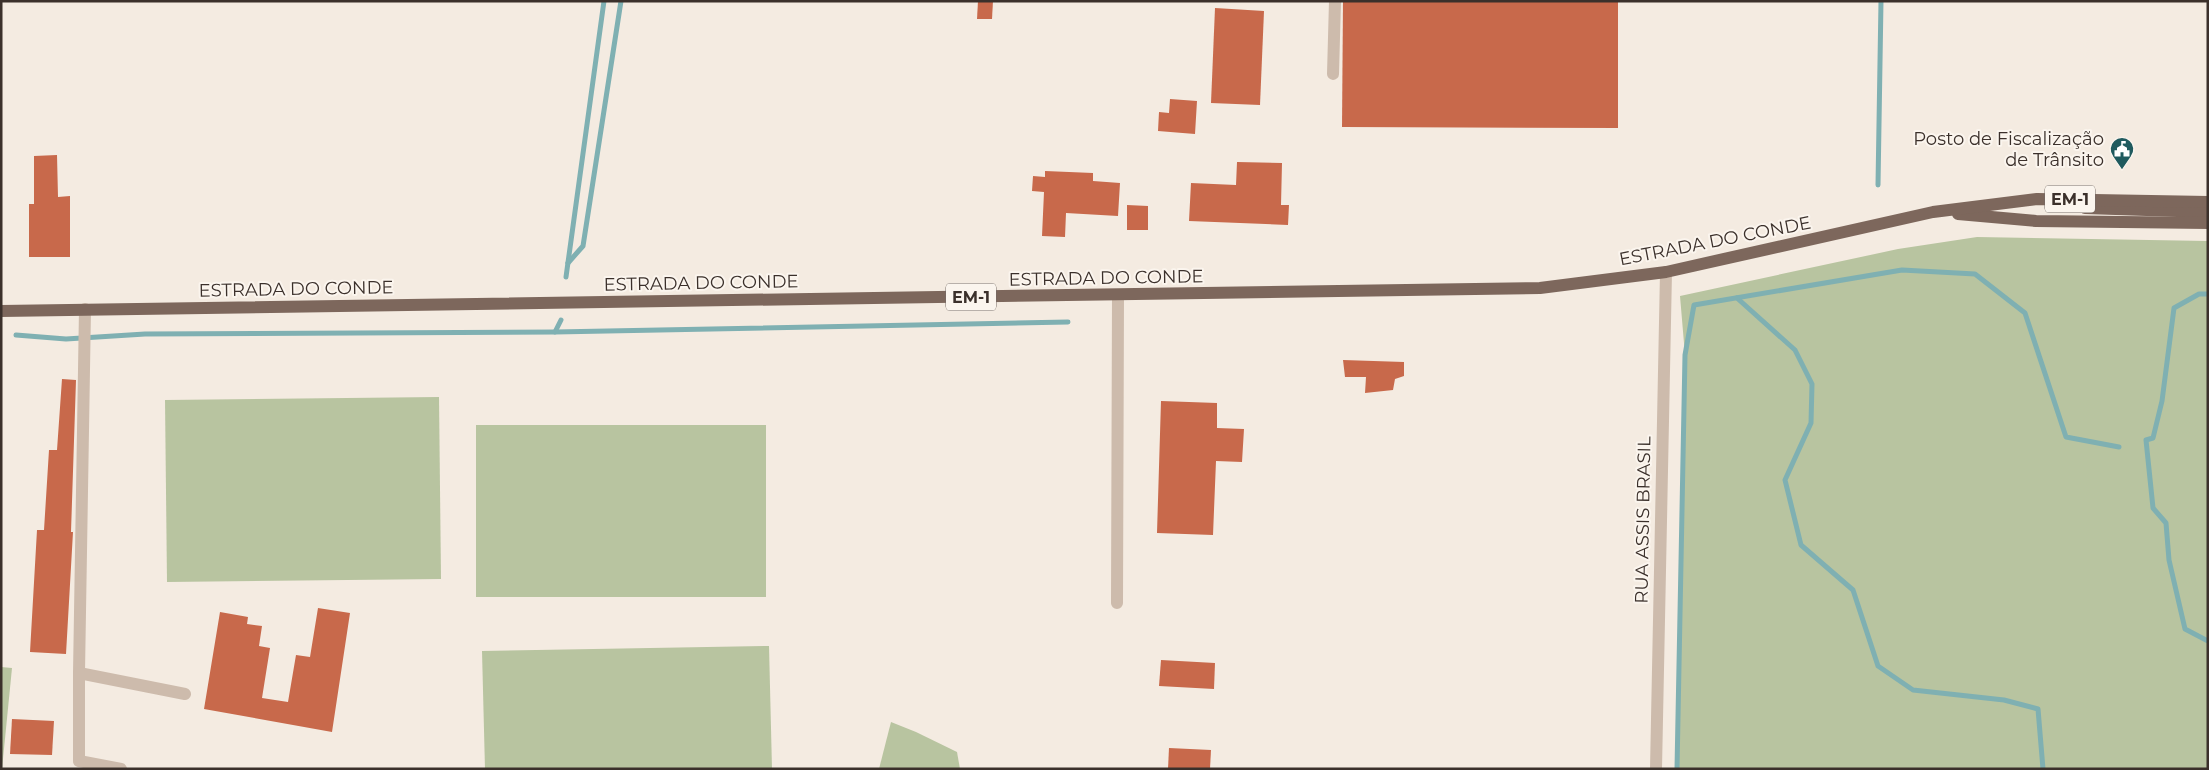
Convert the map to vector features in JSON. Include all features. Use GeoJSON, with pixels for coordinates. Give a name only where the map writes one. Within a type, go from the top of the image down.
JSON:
{"type":"FeatureCollection","features":[{"type":"Feature","properties":{"kind":"main road","name":"ESTRADA DO CONDE"},"geometry":{"type":"LineString","coordinates":[[1,311],[1540,288],[1666,272],[1933,212],[2037,199],[2208,202]]}},
{"type":"Feature","properties":{"kind":"main road","name":"ESTRADA DO CONDE"},"geometry":{"type":"LineString","coordinates":[[1933,212],[2036,207],[2208,212]]}},
{"type":"Feature","properties":{"kind":"main road","name":"ESTRADA DO CONDE"},"geometry":{"type":"LineString","coordinates":[[1933,212],[2036,221],[2208,223]]}},
{"type":"Feature","properties":{"kind":"street"},"geometry":{"type":"LineString","coordinates":[[1333,74],[1335,1]]}},
{"type":"Feature","properties":{"kind":"street","name":"RUA ASSIS BRASIL"},"geometry":{"type":"LineString","coordinates":[[1656,769],[1666,272]]}},
{"type":"Feature","properties":{"kind":"street"},"geometry":{"type":"LineString","coordinates":[[1117,603],[1118,295]]}},
{"type":"Feature","properties":{"kind":"street"},"geometry":{"type":"LineString","coordinates":[[85,309],[79,761],[121,769]]}},
{"type":"Feature","properties":{"kind":"street"},"geometry":{"type":"LineString","coordinates":[[79,673],[185,694]]}},
{"type":"Feature","properties":{"kind":"green space"},"geometry":{"type":"Polygon","coordinates":[[[1977,237],[2208,241],[2208,769],[1677,769],[1685,355],[1680,296],[1898,249],[1977,237]]]}},
{"type":"Feature","properties":{"kind":"green space"},"geometry":{"type":"Polygon","coordinates":[[[439,397],[441,579],[167,582],[165,400],[439,397]]]}},
{"type":"Feature","properties":{"kind":"green space"},"geometry":{"type":"Polygon","coordinates":[[[476,425],[766,425],[766,597],[476,597],[476,425]]]}},
{"type":"Feature","properties":{"kind":"green space"},"geometry":{"type":"Polygon","coordinates":[[[769,646],[772,769],[485,769],[482,651],[769,646]]]}},
{"type":"Feature","properties":{"kind":"green space"},"geometry":{"type":"Polygon","coordinates":[[[1,667],[12,668],[2,769],[1,769],[1,667]]]}},
{"type":"Feature","properties":{"kind":"green space"},"geometry":{"type":"Polygon","coordinates":[[[891,722],[957,752],[960,769],[879,769],[891,722]]]}},
{"type":"Feature","properties":{"kind":"building"},"geometry":{"type":"Polygon","coordinates":[[[978,1],[993,1],[992,19],[977,19],[978,1]]]}},
{"type":"Feature","properties":{"kind":"building"},"geometry":{"type":"Polygon","coordinates":[[[1343,1],[1618,1],[1618,128],[1342,127],[1343,1]]]}},
{"type":"Feature","properties":{"kind":"building"},"geometry":{"type":"Polygon","coordinates":[[[1215,8],[1264,11],[1260,105],[1211,103],[1215,8]]]}},
{"type":"Feature","properties":{"kind":"building"},"geometry":{"type":"Polygon","coordinates":[[[1170,99],[1197,101],[1195,134],[1158,131],[1159,112],[1169,113],[1170,99]]]}},
{"type":"Feature","properties":{"kind":"building"},"geometry":{"type":"Polygon","coordinates":[[[57,155],[58,197],[70,196],[70,257],[29,257],[29,204],[34,204],[34,156],[57,155]]]}},
{"type":"Feature","properties":{"kind":"building"},"geometry":{"type":"Polygon","coordinates":[[[1237,162],[1282,163],[1281,205],[1289,205],[1288,225],[1189,221],[1191,183],[1236,185],[1237,162]]]}},
{"type":"Feature","properties":{"kind":"building"},"geometry":{"type":"Polygon","coordinates":[[[1045,171],[1093,173],[1093,181],[1120,183],[1118,216],[1066,213],[1065,237],[1042,236],[1044,192],[1032,191],[1033,176],[1045,177],[1045,171]]]}},
{"type":"Feature","properties":{"kind":"building"},"geometry":{"type":"Polygon","coordinates":[[[1127,205],[1148,206],[1148,230],[1127,230],[1127,205]]]}},
{"type":"Feature","properties":{"kind":"building"},"geometry":{"type":"Polygon","coordinates":[[[1343,360],[1404,362],[1404,376],[1395,379],[1393,390],[1365,393],[1366,377],[1345,377],[1343,360]]]}},
{"type":"Feature","properties":{"kind":"building"},"geometry":{"type":"Polygon","coordinates":[[[62,379],[76,380],[71,532],[73,532],[66,654],[30,652],[37,530],[44,530],[49,450],[57,450],[62,379]]]}},
{"type":"Feature","properties":{"kind":"building"},"geometry":{"type":"Polygon","coordinates":[[[1161,401],[1217,403],[1217,428],[1244,429],[1242,462],[1216,461],[1213,535],[1157,533],[1161,401]]]}},
{"type":"Feature","properties":{"kind":"building"},"geometry":{"type":"Polygon","coordinates":[[[318,608],[350,613],[332,732],[204,709],[220,612],[248,617],[247,624],[262,626],[259,646],[270,648],[262,698],[288,702],[296,655],[310,657],[318,608]]]}},
{"type":"Feature","properties":{"kind":"building"},"geometry":{"type":"Polygon","coordinates":[[[1161,660],[1215,663],[1214,689],[1159,686],[1161,660]]]}},
{"type":"Feature","properties":{"kind":"building"},"geometry":{"type":"Polygon","coordinates":[[[12,719],[54,721],[52,755],[10,754],[12,719]]]}},
{"type":"Feature","properties":{"kind":"building"},"geometry":{"type":"Polygon","coordinates":[[[1169,748],[1211,750],[1210,769],[1168,769],[1169,748]]]}},
{"type":"Feature","properties":{"kind":"waterway"},"geometry":{"type":"LineString","coordinates":[[566,277],[604,1]]}},
{"type":"Feature","properties":{"kind":"waterway"},"geometry":{"type":"LineString","coordinates":[[568,263],[583,246],[621,1]]}},
{"type":"Feature","properties":{"kind":"waterway"},"geometry":{"type":"LineString","coordinates":[[1878,185],[1881,1]]}},
{"type":"Feature","properties":{"kind":"waterway"},"geometry":{"type":"LineString","coordinates":[[1677,769],[1685,355],[1694,305],[1902,270],[1975,274],[2025,313],[2066,437],[2119,447]]}},
{"type":"Feature","properties":{"kind":"waterway"},"geometry":{"type":"LineString","coordinates":[[2208,294],[2199,294],[2174,308],[2162,401],[2153,438],[2146,440],[2153,508],[2166,523],[2169,560],[2185,629],[2208,641]]}},
{"type":"Feature","properties":{"kind":"waterway"},"geometry":{"type":"LineString","coordinates":[[1737,298],[1795,350],[1812,384],[1811,423],[1785,480],[1801,545],[1853,590],[1878,666],[1913,690],[2004,700],[2038,709],[2043,769]]}},
{"type":"Feature","properties":{"kind":"waterway"},"geometry":{"type":"LineString","coordinates":[[555,332],[561,320]]}},
{"type":"Feature","properties":{"kind":"waterway"},"geometry":{"type":"LineString","coordinates":[[16,335],[66,339],[145,334],[555,332],[1068,322]]}},
{"type":"Feature","properties":{"kind":"place","name":"Posto de Fiscalização de Trânsito"},"geometry":{"type":"Point","coordinates":[2122,170]}}]}
